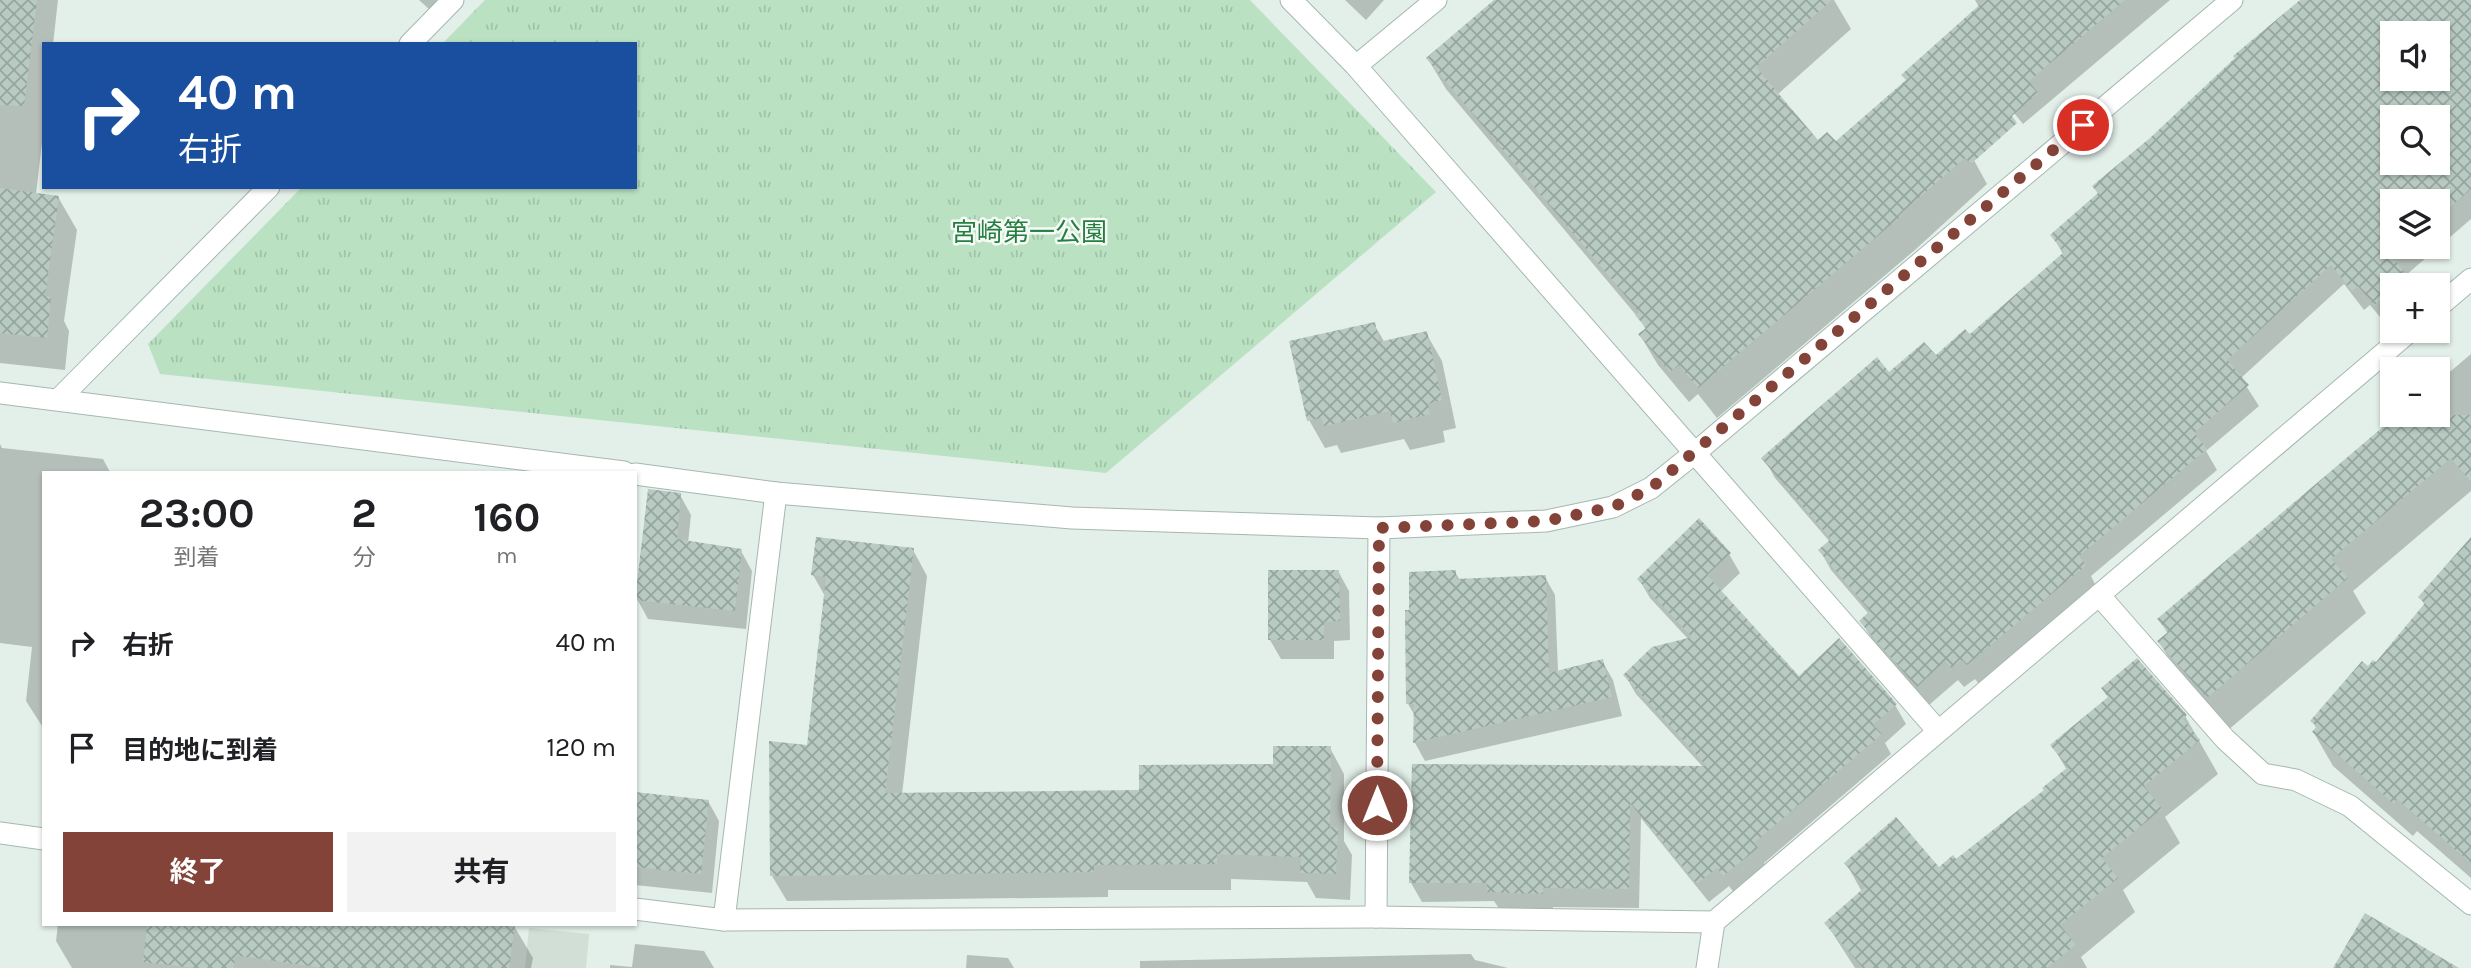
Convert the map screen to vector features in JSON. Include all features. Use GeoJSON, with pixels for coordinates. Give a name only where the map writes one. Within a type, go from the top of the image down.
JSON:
{"type":"FeatureCollection","features":[{"type":"Feature","properties":{"kind":"street"},"geometry":{"type":"LineString","coordinates":[[412,42],[453,0]]}},
{"type":"Feature","properties":{"kind":"street"},"geometry":{"type":"LineString","coordinates":[[1291,0],[1356,66],[1938,731]]}},
{"type":"Feature","properties":{"kind":"street"},"geometry":{"type":"LineString","coordinates":[[1356,66],[1436,0]]}},
{"type":"Feature","properties":{"kind":"street"},"geometry":{"type":"LineString","coordinates":[[637,474],[776,493],[1072,518],[1379,528],[1546,521],[1613,507],[1651,488],[1696,452],[2232,0]]}},
{"type":"Feature","properties":{"kind":"street"},"geometry":{"type":"LineString","coordinates":[[60,400],[267,189]]}},
{"type":"Feature","properties":{"kind":"street"},"geometry":{"type":"LineString","coordinates":[[2450,297],[2471,279]]}},
{"type":"Feature","properties":{"kind":"street"},"geometry":{"type":"LineString","coordinates":[[1707,968],[1714,922],[2396,343]]}},
{"type":"Feature","properties":{"kind":"street"},"geometry":{"type":"LineString","coordinates":[[0,393],[616,471]]}},
{"type":"Feature","properties":{"kind":"street"},"geometry":{"type":"LineString","coordinates":[[724,920],[776,493]]}},
{"type":"Feature","properties":{"kind":"street"},"geometry":{"type":"LineString","coordinates":[[1376,917],[1379,528]]}},
{"type":"Feature","properties":{"kind":"street"},"geometry":{"type":"LineString","coordinates":[[2099,595],[2225,739],[2263,774],[2296,780],[2350,806],[2471,904]]}},
{"type":"Feature","properties":{"kind":"street"},"geometry":{"type":"LineString","coordinates":[[0,833],[42,839]]}},
{"type":"Feature","properties":{"kind":"street"},"geometry":{"type":"LineString","coordinates":[[637,909],[724,920],[1376,917],[1714,922]]}},
{"type":"Feature","properties":{"kind":"shaded area"},"geometry":{"type":"Polygon","coordinates":[[[529,928],[589,934],[586,968],[525,968],[529,928]]]}},
{"type":"Feature","properties":{"kind":"green space","name":"宮崎第一公園"},"geometry":{"type":"Polygon","coordinates":[[[485,0],[1250,0],[1436,192],[1106,473],[160,374],[148,344],[300,189],[637,189],[637,42],[444,42],[485,0]]]}},
{"type":"Feature","properties":{"kind":"building"},"geometry":{"type":"Polygon","coordinates":[[[0,0],[37,0],[24,106],[0,105],[0,0]]]}},
{"type":"Feature","properties":{"kind":"building"},"geometry":{"type":"Polygon","coordinates":[[[1494,0],[1832,0],[1756,67],[1818,140],[1827,132],[1836,141],[1906,80],[1901,75],[1985,0],[2125,0],[2029,81],[2038,93],[2012,116],[2017,123],[1971,164],[1965,158],[1899,215],[1900,217],[1698,388],[1679,365],[1670,372],[1638,334],[1646,328],[1635,315],[1639,312],[1426,58],[1494,0]]]}},
{"type":"Feature","properties":{"kind":"building"},"geometry":{"type":"Polygon","coordinates":[[[2300,0],[2471,0],[2471,189],[2450,207],[2450,189],[2380,189],[2380,259],[2394,259],[2405,273],[2380,273],[2380,300],[2374,305],[2358,286],[2352,291],[2331,265],[2227,360],[2249,385],[2194,433],[2207,449],[2079,556],[2086,565],[1967,665],[1962,660],[1951,668],[1945,661],[1917,687],[1859,621],[1870,611],[1818,550],[1831,539],[1761,458],[1877,357],[1889,372],[1924,342],[1936,355],[1965,329],[1970,334],[2064,252],[2050,235],[2098,193],[2092,186],[2150,138],[2235,58],[2233,56],[2300,0]]]}},
{"type":"Feature","properties":{"kind":"building"},"geometry":{"type":"Polygon","coordinates":[[[0,188],[59,196],[45,296],[51,297],[47,338],[0,333],[0,188]]]}},
{"type":"Feature","properties":{"kind":"building"},"geometry":{"type":"Polygon","coordinates":[[[1375,322],[1379,342],[1427,331],[1442,400],[1428,404],[1430,414],[1393,423],[1390,411],[1324,426],[1321,418],[1307,421],[1289,341],[1375,322]]]}},
{"type":"Feature","properties":{"kind":"building"},"geometry":{"type":"Polygon","coordinates":[[[2450,415],[2471,415],[2471,482],[2451,458],[2331,559],[2348,578],[2207,698],[2157,641],[2168,632],[2157,619],[2383,427],[2450,427],[2450,415]]]}},
{"type":"Feature","properties":{"kind":"building"},"geometry":{"type":"Polygon","coordinates":[[[648,489],[681,493],[677,539],[742,549],[735,611],[637,600],[648,489]]]}},
{"type":"Feature","properties":{"kind":"building"},"geometry":{"type":"Polygon","coordinates":[[[1699,518],[1731,553],[1707,575],[1799,676],[1839,638],[1897,704],[1873,725],[1882,734],[1754,843],[1758,848],[1723,876],[1717,868],[1697,884],[1630,803],[1629,889],[1543,888],[1543,894],[1487,892],[1487,883],[1409,883],[1412,764],[1707,766],[1623,675],[1652,647],[1692,637],[1637,579],[1699,518]]]}},
{"type":"Feature","properties":{"kind":"building"},"geometry":{"type":"Polygon","coordinates":[[[816,537],[914,548],[885,793],[1139,790],[1139,765],[1273,764],[1273,746],[1331,746],[1330,827],[1338,828],[1336,874],[1300,873],[1301,857],[1217,854],[1217,864],[1094,865],[1094,872],[770,876],[769,741],[807,745],[826,577],[811,575],[816,537]]]}},
{"type":"Feature","properties":{"kind":"building"},"geometry":{"type":"Polygon","coordinates":[[[2471,537],[2471,863],[2397,799],[2394,804],[2312,732],[2317,726],[2310,721],[2362,661],[2368,666],[2373,660],[2376,662],[2425,603],[2418,597],[2471,537]]]}},
{"type":"Feature","properties":{"kind":"building"},"geometry":{"type":"Polygon","coordinates":[[[1268,570],[1339,570],[1340,621],[1324,622],[1324,640],[1268,640],[1268,570]]]}},
{"type":"Feature","properties":{"kind":"building"},"geometry":{"type":"Polygon","coordinates":[[[1456,570],[1456,579],[1546,575],[1549,673],[1603,659],[1612,697],[1413,743],[1414,704],[1406,704],[1405,610],[1409,610],[1409,572],[1456,570]]]}},
{"type":"Feature","properties":{"kind":"building"},"geometry":{"type":"Polygon","coordinates":[[[2137,658],[2187,715],[2183,719],[2200,740],[2144,786],[2162,809],[2102,858],[2118,878],[2060,925],[2076,945],[2047,968],[1863,968],[1824,923],[1865,887],[1844,863],[1896,817],[1939,867],[1953,855],[1956,859],[2044,790],[2042,788],[2068,767],[2050,745],[2108,697],[2101,688],[2137,658]]]}},
{"type":"Feature","properties":{"kind":"building"},"geometry":{"type":"Polygon","coordinates":[[[637,792],[709,800],[701,874],[637,867],[637,792]]]}},
{"type":"Feature","properties":{"kind":"building"},"geometry":{"type":"Polygon","coordinates":[[[2365,913],[2459,968],[2333,968],[2365,913]]]}},
{"type":"Feature","properties":{"kind":"building"},"geometry":{"type":"Polygon","coordinates":[[[147,926],[515,926],[509,968],[322,968],[235,955],[234,968],[195,968],[143,962],[147,926]]]}},
{"type":"Feature","properties":{"kind":"route"},"geometry":{"type":"LineString","coordinates":[[1377,805],[1379,528],[1546,521],[1613,507],[1651,488],[2083,125]]}}]}
